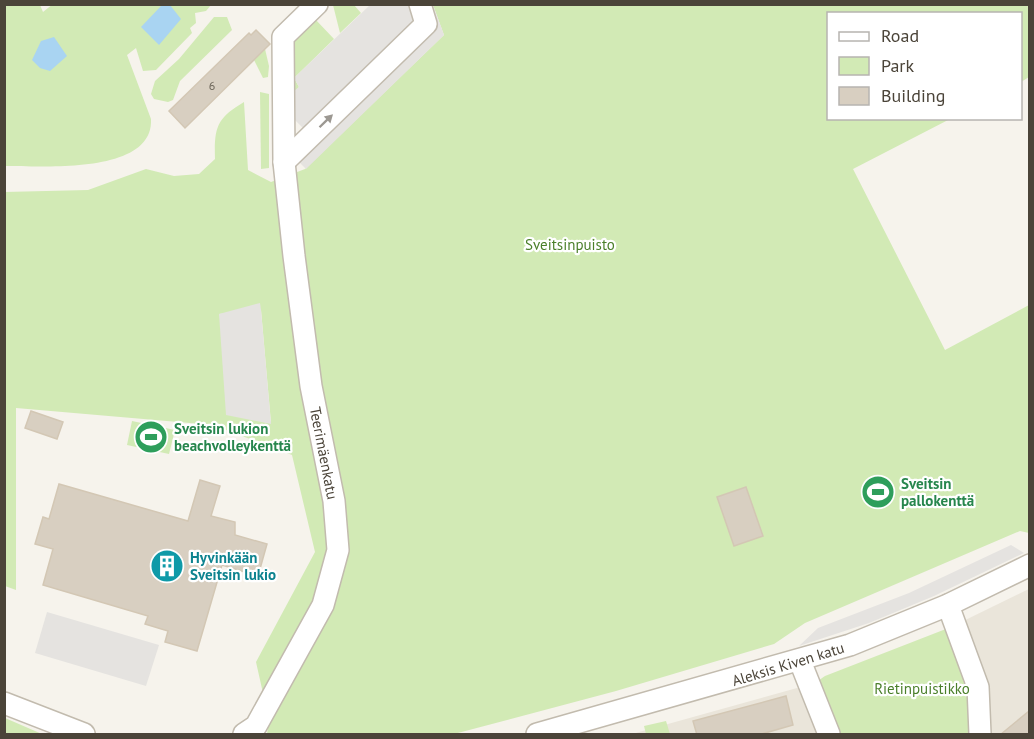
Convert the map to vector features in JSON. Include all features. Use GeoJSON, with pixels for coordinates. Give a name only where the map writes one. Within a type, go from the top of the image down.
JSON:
{"type":"FeatureCollection","features":[{"type":"Feature","properties":{"kind":"street","name":"Teerimäenkatu"},"geometry":{"type":"LineString","coordinates":[[252,732],[323,605],[338,549],[334,501],[321,443],[310,376],[284,162],[283,37],[316,4]]}},
{"type":"Feature","properties":{"kind":"street"},"geometry":{"type":"LineString","coordinates":[[284,162],[426,24],[420,4]]}},
{"type":"Feature","properties":{"kind":"street","name":"Aleksis Kiven katu"},"geometry":{"type":"LineString","coordinates":[[537,735],[850,645],[948,605],[1029,565]]}},
{"type":"Feature","properties":{"kind":"street"},"geometry":{"type":"LineString","coordinates":[[948,605],[978,687],[980,735]]}},
{"type":"Feature","properties":{"kind":"street"},"geometry":{"type":"LineString","coordinates":[[800,661],[829,735]]}},
{"type":"Feature","properties":{"kind":"street"},"geometry":{"type":"LineString","coordinates":[[4,703],[84,735]]}},
{"type":"Feature","properties":{"kind":"shaded area"},"geometry":{"type":"Polygon","coordinates":[[[370,5],[433,5],[444,35],[306,169],[298,161],[293,142],[305,130],[294,119],[290,94],[299,87],[294,78],[370,5]]]}},
{"type":"Feature","properties":{"kind":"shaded area"},"geometry":{"type":"Polygon","coordinates":[[[260,303],[271,424],[226,415],[219,314],[260,303]]]}},
{"type":"Feature","properties":{"kind":"shaded area"},"geometry":{"type":"Polygon","coordinates":[[[1011,545],[1024,553],[934,596],[869,623],[799,646],[818,628],[909,593],[1011,545]]]}},
{"type":"Feature","properties":{"kind":"shaded area"},"geometry":{"type":"Polygon","coordinates":[[[1029,589],[1029,734],[974,734],[951,627],[1029,589]]]}},
{"type":"Feature","properties":{"kind":"shaded area"},"geometry":{"type":"Polygon","coordinates":[[[47,612],[159,645],[146,686],[35,653],[47,612]]]}},
{"type":"Feature","properties":{"kind":"shaded area"},"geometry":{"type":"Polygon","coordinates":[[[815,683],[837,734],[632,734],[815,683]]]}},
{"type":"Feature","properties":{"kind":"green space"},"geometry":{"type":"Polygon","coordinates":[[[53,4],[211,5],[206,11],[195,13],[196,23],[190,28],[192,33],[156,70],[143,71],[136,48],[127,55],[151,119],[147,137],[135,150],[116,158],[93,163],[43,167],[5,166],[5,5],[40,5],[43,12],[53,4]]]}},
{"type":"Feature","properties":{"kind":"green space"},"geometry":{"type":"Polygon","coordinates":[[[333,5],[354,5],[361,13],[340,33],[333,5]]]}},
{"type":"Feature","properties":{"kind":"green space","name":"Sveitsinpuisto"},"geometry":{"type":"Polygon","coordinates":[[[433,5],[1029,5],[1029,77],[1022,81],[1022,12],[827,12],[827,120],[948,120],[853,169],[945,350],[1029,305],[1029,533],[1020,531],[805,623],[774,644],[616,691],[454,734],[267,734],[269,720],[256,662],[315,552],[292,455],[213,425],[16,408],[16,590],[5,586],[4,192],[88,190],[146,169],[174,176],[199,174],[215,159],[215,139],[219,124],[228,113],[244,102],[248,170],[271,182],[305,169],[444,35],[433,5]],[[261,310],[219,314],[271,423],[261,310]]]}},
{"type":"Feature","properties":{"kind":"green space"},"geometry":{"type":"Polygon","coordinates":[[[214,17],[227,17],[232,30],[180,81],[173,100],[168,102],[154,99],[151,94],[155,81],[179,59],[214,17]]]}},
{"type":"Feature","properties":{"kind":"green space"},"geometry":{"type":"Polygon","coordinates":[[[315,19],[334,39],[294,78],[299,87],[294,93],[288,47],[315,19]]]}},
{"type":"Feature","properties":{"kind":"green space"},"geometry":{"type":"Polygon","coordinates":[[[265,49],[269,66],[268,77],[263,78],[254,60],[265,49]]]}},
{"type":"Feature","properties":{"kind":"green space"},"geometry":{"type":"Polygon","coordinates":[[[260,92],[269,94],[269,168],[261,169],[260,92]]]}},
{"type":"Feature","properties":{"kind":"green space","name":"Sveitsin lukion beachvolleykenttä"},"geometry":{"type":"Polygon","coordinates":[[[132,421],[175,430],[169,454],[127,445],[132,421]]]}},
{"type":"Feature","properties":{"kind":"green space","name":"Rietinpuistikko"},"geometry":{"type":"Polygon","coordinates":[[[951,627],[973,690],[974,734],[837,734],[815,683],[825,676],[951,627]]]}},
{"type":"Feature","properties":{"kind":"green space"},"geometry":{"type":"Polygon","coordinates":[[[5,718],[42,734],[5,734],[5,718]]]}},
{"type":"Feature","properties":{"kind":"green space"},"geometry":{"type":"Polygon","coordinates":[[[666,721],[670,734],[646,734],[644,726],[666,721]]]}},
{"type":"Feature","properties":{"kind":"water"},"geometry":{"type":"Polygon","coordinates":[[[162,5],[170,5],[181,19],[159,45],[141,27],[162,5]]]}},
{"type":"Feature","properties":{"kind":"water"},"geometry":{"type":"Polygon","coordinates":[[[54,37],[67,56],[50,71],[40,68],[32,60],[41,41],[54,37]]]}},
{"type":"Feature","properties":{"kind":"building"},"geometry":{"type":"Polygon","coordinates":[[[256,30],[270,44],[185,128],[169,111],[249,33],[251,35],[256,30]]]}},
{"type":"Feature","properties":{"kind":"building"},"geometry":{"type":"Polygon","coordinates":[[[31,411],[63,422],[57,439],[25,428],[31,411]]]}},
{"type":"Feature","properties":{"kind":"building","name":"Hyvinkään Sveitsin lukio"},"geometry":{"type":"Polygon","coordinates":[[[200,480],[220,486],[211,516],[235,522],[235,535],[267,544],[258,576],[222,565],[197,651],[165,642],[168,631],[145,624],[148,616],[43,585],[53,549],[35,544],[43,517],[49,519],[59,484],[188,521],[200,480]]]}},
{"type":"Feature","properties":{"kind":"building"},"geometry":{"type":"Polygon","coordinates":[[[746,487],[763,536],[734,546],[717,497],[746,487]]]}},
{"type":"Feature","properties":{"kind":"building"},"geometry":{"type":"Polygon","coordinates":[[[786,696],[793,725],[758,735],[697,735],[693,721],[786,696]]]}},
{"type":"Feature","properties":{"kind":"building"},"geometry":{"type":"Polygon","coordinates":[[[1029,711],[1029,735],[1000,735],[1029,711]]]}},
{"type":"Feature","properties":{"kind":"place","name":"Sveitsin lukion beachvolleykenttä"},"geometry":{"type":"Point","coordinates":[151,437]}},
{"type":"Feature","properties":{"kind":"place","name":"Sveitsin pallokenttä"},"geometry":{"type":"Point","coordinates":[878,492]}},
{"type":"Feature","properties":{"kind":"place","name":"Hyvinkään Sveitsin lukio"},"geometry":{"type":"Point","coordinates":[167,566]}}]}
